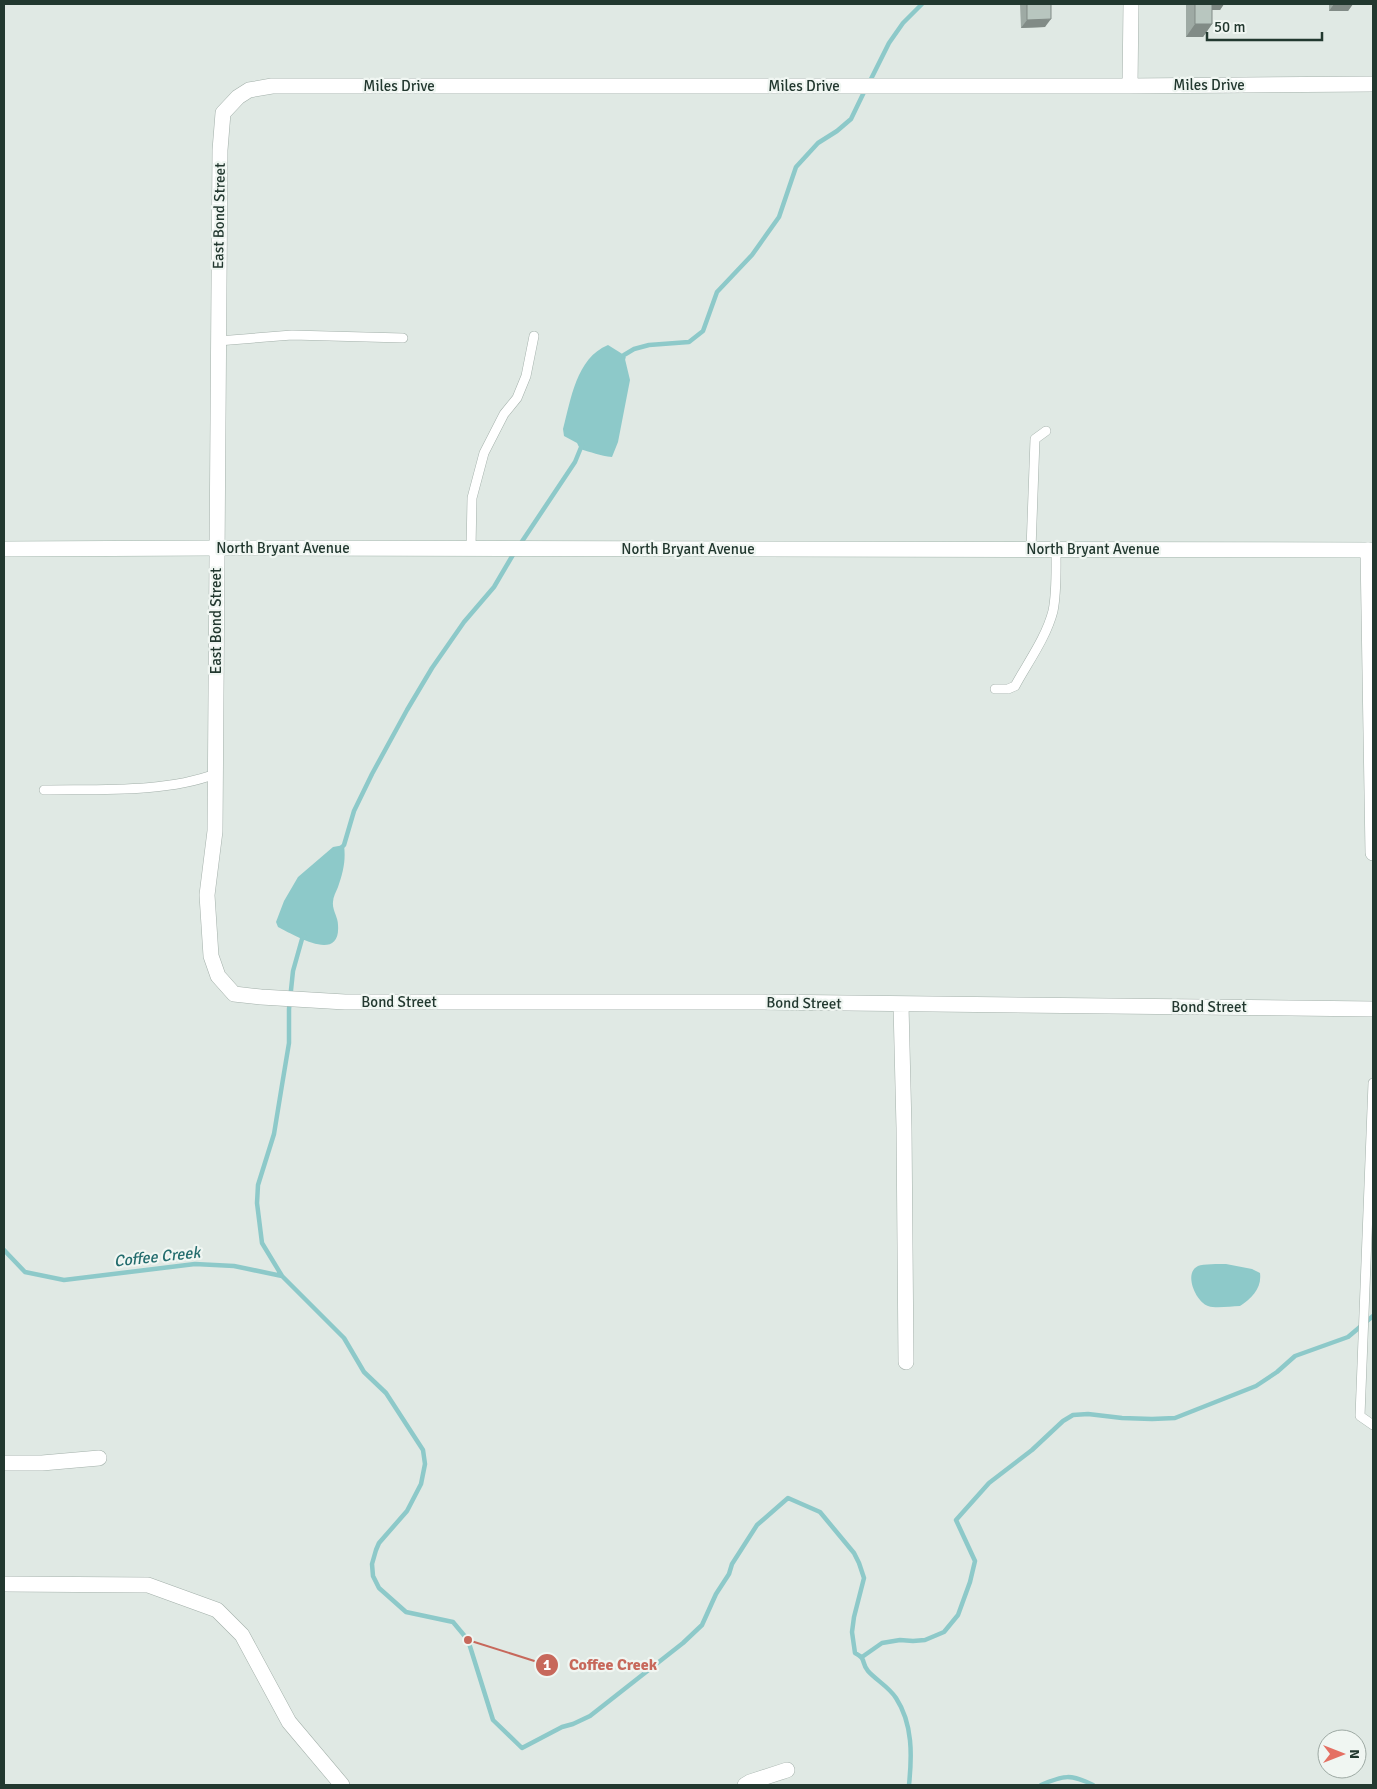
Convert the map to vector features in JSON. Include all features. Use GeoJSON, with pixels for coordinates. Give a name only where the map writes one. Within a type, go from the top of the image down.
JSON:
{"type":"FeatureCollection","features":[{"type":"Feature","properties":{"kind":"street"},"geometry":{"type":"LineString","coordinates":[[1130,86],[1131,4]]}},
{"type":"Feature","properties":{"kind":"street","name":"Miles Drive"},"geometry":{"type":"LineString","coordinates":[[238,97],[248,90],[272,86],[1130,86],[1373,84]]}},
{"type":"Feature","properties":{"kind":"street","name":"East Bond Street"},"geometry":{"type":"LineString","coordinates":[[234,994],[218,976],[211,956],[207,895],[214,831],[215,774],[220,150],[224,113],[238,97]]}},
{"type":"Feature","properties":{"kind":"street","name":"North Bryant Avenue"},"geometry":{"type":"LineString","coordinates":[[4,549],[1370,550]]}},
{"type":"Feature","properties":{"kind":"street"},"geometry":{"type":"LineString","coordinates":[[1370,550],[1373,853]]}},
{"type":"Feature","properties":{"kind":"street","name":"Bond Street"},"geometry":{"type":"LineString","coordinates":[[234,994],[345,1002],[755,1002],[901,1005],[1373,1008]]}},
{"type":"Feature","properties":{"kind":"street"},"geometry":{"type":"LineString","coordinates":[[901,1005],[906,1362]]}},
{"type":"Feature","properties":{"kind":"street"},"geometry":{"type":"LineString","coordinates":[[4,1463],[42,1463],[99,1458]]}},
{"type":"Feature","properties":{"kind":"street"},"geometry":{"type":"LineString","coordinates":[[4,1584],[148,1585],[216,1610],[242,1635],[289,1722],[342,1785]]}},
{"type":"Feature","properties":{"kind":"street"},"geometry":{"type":"LineString","coordinates":[[745,1785],[787,1770]]}},
{"type":"Feature","properties":{"kind":"lane"},"geometry":{"type":"LineString","coordinates":[[218,341],[292,335],[403,338]]}},
{"type":"Feature","properties":{"kind":"lane"},"geometry":{"type":"LineString","coordinates":[[471,548],[472,498],[484,454],[504,414],[517,398],[526,376],[534,336]]}},
{"type":"Feature","properties":{"kind":"lane"},"geometry":{"type":"LineString","coordinates":[[1031,549],[1036,439],[1046,431]]}},
{"type":"Feature","properties":{"kind":"lane"},"geometry":{"type":"LineString","coordinates":[[995,689],[1008,689],[1015,686],[1047,628],[1053,611],[1056,586],[1056,549]]}},
{"type":"Feature","properties":{"kind":"lane"},"geometry":{"type":"LineString","coordinates":[[44,790],[137,788],[191,782],[215,774]]}},
{"type":"Feature","properties":{"kind":"lane"},"geometry":{"type":"LineString","coordinates":[[1373,1083],[1360,1416],[1373,1426]]}},
{"type":"Feature","properties":{"kind":"water"},"geometry":{"type":"Polygon","coordinates":[[[608,345],[624,355],[630,380],[618,442],[612,457],[580,449],[577,443],[564,436],[563,429],[576,381],[597,351],[608,345]]]}},
{"type":"Feature","properties":{"kind":"water"},"geometry":{"type":"Polygon","coordinates":[[[344,845],[344,866],[333,900],[333,908],[338,925],[337,937],[332,943],[325,945],[315,944],[278,927],[276,922],[284,901],[298,877],[333,847],[344,845]]]}},
{"type":"Feature","properties":{"kind":"water"},"geometry":{"type":"Polygon","coordinates":[[[1226,1264],[1252,1269],[1260,1273],[1258,1288],[1240,1306],[1208,1306],[1199,1299],[1193,1287],[1191,1281],[1194,1270],[1200,1265],[1226,1264]]]}},
{"type":"Feature","properties":{"kind":"building"},"geometry":{"type":"Polygon","coordinates":[[[1027,4],[1051,4],[1051,19],[1027,20],[1027,4]]]}},
{"type":"Feature","properties":{"kind":"building"},"geometry":{"type":"Polygon","coordinates":[[[1195,4],[1212,4],[1212,24],[1195,24],[1195,4]]]}},
{"type":"Feature","properties":{"kind":"waterway"},"geometry":{"type":"LineString","coordinates":[[869,83],[889,43],[903,23],[922,4]]}},
{"type":"Feature","properties":{"kind":"waterway"},"geometry":{"type":"LineString","coordinates":[[623,359],[624,355],[634,349],[649,345],[689,342],[703,331],[717,292],[752,255],[779,217],[796,167],[818,143],[851,119],[865,90]]}},
{"type":"Feature","properties":{"kind":"waterway"},"geometry":{"type":"LineString","coordinates":[[519,546],[575,462],[582,445]]}},
{"type":"Feature","properties":{"kind":"waterway"},"geometry":{"type":"LineString","coordinates":[[341,848],[344,845],[354,811],[407,710],[432,668],[464,622],[494,587],[514,553]]}},
{"type":"Feature","properties":{"kind":"waterway"},"geometry":{"type":"LineString","coordinates":[[282,1276],[262,1243],[257,1203],[258,1185],[274,1134],[289,1043],[289,1009],[293,971],[304,936]]}},
{"type":"Feature","properties":{"kind":"waterway","name":"Coffee Creek"},"geometry":{"type":"LineString","coordinates":[[4,1250],[25,1272],[64,1280],[195,1264],[234,1266],[282,1276],[344,1338],[364,1372],[386,1393],[423,1450],[425,1464],[421,1484],[407,1511],[379,1543],[376,1550],[372,1564],[373,1576],[379,1588],[406,1612],[453,1622],[468,1640],[493,1720],[522,1748],[562,1727],[590,1716],[683,1643],[702,1625],[716,1594],[729,1574],[732,1564],[757,1525],[788,1498],[820,1512],[854,1553],[864,1578],[852,1632],[855,1653],[863,1659],[868,1671],[893,1694],[902,1708],[910,1740],[911,1763],[909,1785]]}},
{"type":"Feature","properties":{"kind":"waterway"},"geometry":{"type":"LineString","coordinates":[[862,1657],[882,1643],[900,1640],[925,1640],[944,1632],[958,1615],[970,1582],[975,1561],[956,1520],[989,1483],[1032,1450],[1063,1421],[1073,1415],[1088,1414],[1122,1418],[1175,1418],[1256,1386],[1277,1372],[1295,1356],[1348,1337],[1373,1316]]}},
{"type":"Feature","properties":{"kind":"waterway","name":"Coffee Creek"},"geometry":{"type":"LineString","coordinates":[[1041,1785],[1067,1777],[1079,1779],[1093,1785]]}},
{"type":"Feature","properties":{"kind":"place","name":"Coffee Creek"},"geometry":{"type":"Point","coordinates":[468,1640]}}]}
